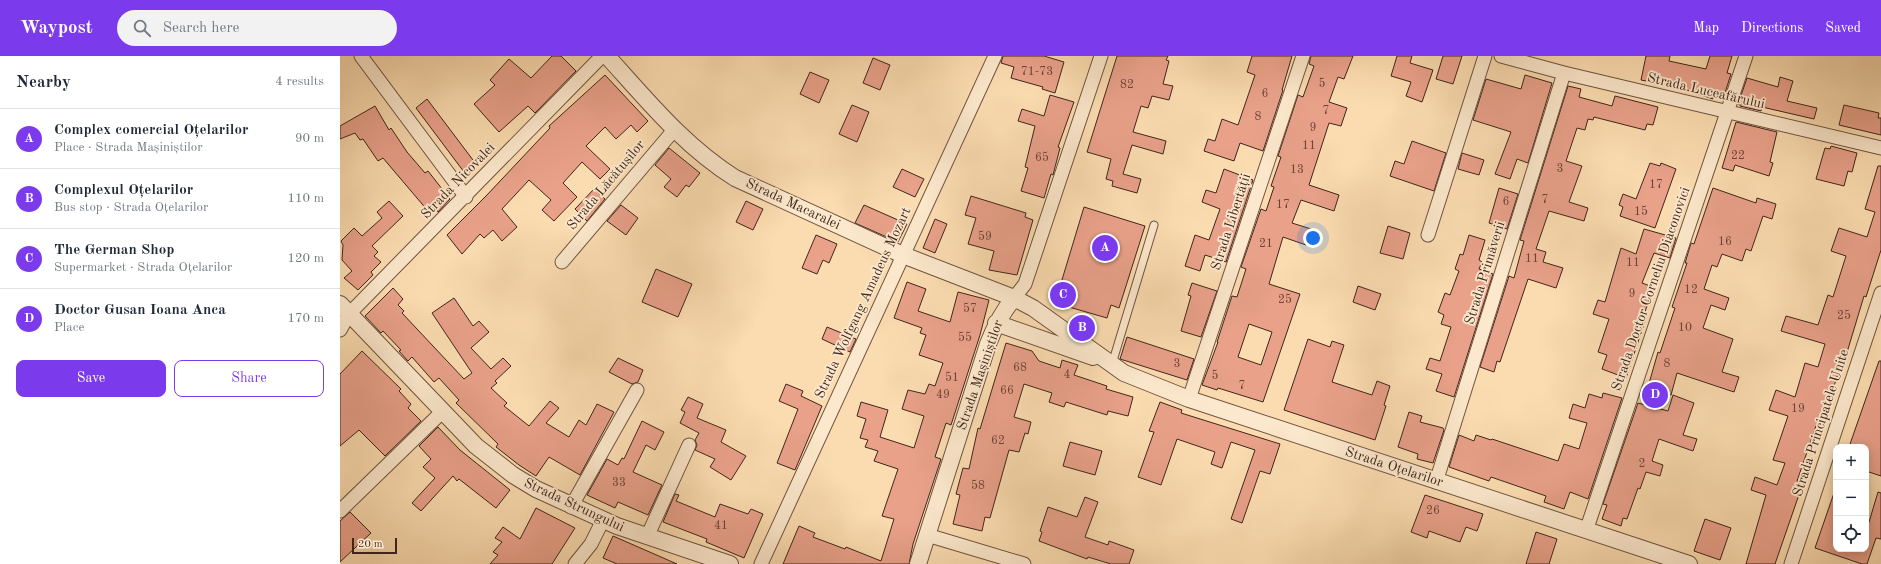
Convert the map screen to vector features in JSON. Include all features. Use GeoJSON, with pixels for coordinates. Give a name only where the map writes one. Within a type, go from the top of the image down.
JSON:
{"type":"FeatureCollection","features":[{"type":"Feature","properties":{"kind":"street"},"geometry":{"type":"LineString","coordinates":[[361,56],[466,197]]}},
{"type":"Feature","properties":{"kind":"street","name":"Strada Nicovalei"},"geometry":{"type":"LineString","coordinates":[[340,330],[344,309],[466,197],[602,56]]}},
{"type":"Feature","properties":{"kind":"street","name":"Strada Macaralei"},"geometry":{"type":"LineString","coordinates":[[607,56],[674,130],[715,165],[735,178],[903,255],[1014,298]]}},
{"type":"Feature","properties":{"kind":"street","name":"Strada Wolfgang Amadeus Mozart"},"geometry":{"type":"LineString","coordinates":[[761,564],[995,56]]}},
{"type":"Feature","properties":{"kind":"street","name":"Strada Mașiniștilor"},"geometry":{"type":"LineString","coordinates":[[918,564],[996,323],[1025,284],[1101,56]]}},
{"type":"Feature","properties":{"kind":"street","name":"Strada Libertății"},"geometry":{"type":"LineString","coordinates":[[1189,399],[1303,56]]}},
{"type":"Feature","properties":{"kind":"street"},"geometry":{"type":"LineString","coordinates":[[1428,234],[1485,56]]}},
{"type":"Feature","properties":{"kind":"street","name":"Strada Luceafărului"},"geometry":{"type":"LineString","coordinates":[[1502,56],[1564,73],[1881,148]]}},
{"type":"Feature","properties":{"kind":"street","name":"Strada Doctor Corneliu Diaconovici"},"geometry":{"type":"LineString","coordinates":[[1586,531],[1746,56]]}},
{"type":"Feature","properties":{"kind":"street","name":"Strada Primăverii"},"geometry":{"type":"LineString","coordinates":[[1436,482],[1564,73]]}},
{"type":"Feature","properties":{"kind":"street","name":"Strada Lăcătușilor"},"geometry":{"type":"LineString","coordinates":[[562,262],[674,130]]}},
{"type":"Feature","properties":{"kind":"street","name":"Strada Principatele Unite"},"geometry":{"type":"LineString","coordinates":[[1791,564],[1881,293]]}},
{"type":"Feature","properties":{"kind":"street","name":"Strada Oțelarilor"},"geometry":{"type":"LineString","coordinates":[[1014,298],[1033,308],[1108,363],[1133,378],[1189,399],[1436,482],[1689,564]]}},
{"type":"Feature","properties":{"kind":"street","name":"Strada Strungului"},"geometry":{"type":"LineString","coordinates":[[344,309],[442,412],[492,460],[536,489],[571,507],[647,537],[730,564]]}},
{"type":"Feature","properties":{"kind":"street","name":"Strada Oțelarilor"},"geometry":{"type":"LineString","coordinates":[[996,323],[1108,363]]}},
{"type":"Feature","properties":{"kind":"street"},"geometry":{"type":"LineString","coordinates":[[571,507],[636,390]]}},
{"type":"Feature","properties":{"kind":"street"},"geometry":{"type":"LineString","coordinates":[[340,511],[442,412]]}},
{"type":"Feature","properties":{"kind":"street"},"geometry":{"type":"LineString","coordinates":[[647,537],[689,445]]}},
{"type":"Feature","properties":{"kind":"street"},"geometry":{"type":"LineString","coordinates":[[575,564],[591,544],[603,520]]}},
{"type":"Feature","properties":{"kind":"street"},"geometry":{"type":"LineString","coordinates":[[927,535],[1024,564]]}},
{"type":"Feature","properties":{"kind":"lane"},"geometry":{"type":"LineString","coordinates":[[1108,363],[1154,225]]}},
{"type":"Feature","properties":{"kind":"building"},"geometry":{"type":"Polygon","coordinates":[[[552,56],[561,56],[576,71],[535,113],[528,106],[499,132],[474,104],[495,85],[490,80],[509,59],[531,78],[552,56]]]}},
{"type":"Feature","properties":{"kind":"building"},"geometry":{"type":"Polygon","coordinates":[[[1003,56],[1044,56],[1064,62],[1055,93],[1042,89],[1043,87],[1011,78],[1014,67],[1001,63],[1003,56]]]}},
{"type":"Feature","properties":{"kind":"building"},"geometry":{"type":"Polygon","coordinates":[[[1117,56],[1168,56],[1166,60],[1169,61],[1163,84],[1173,86],[1169,100],[1152,96],[1148,108],[1141,106],[1133,132],[1166,141],[1163,154],[1132,145],[1123,174],[1141,179],[1137,193],[1112,186],[1113,181],[1106,179],[1111,159],[1087,152],[1117,56]]]}},
{"type":"Feature","properties":{"kind":"building"},"geometry":{"type":"Polygon","coordinates":[[[1252,56],[1292,56],[1283,90],[1263,151],[1240,143],[1234,161],[1204,151],[1208,139],[1215,141],[1222,119],[1238,125],[1255,75],[1247,72],[1252,56]]]}},
{"type":"Feature","properties":{"kind":"building"},"geometry":{"type":"Polygon","coordinates":[[[1311,56],[1353,56],[1344,79],[1338,77],[1329,102],[1347,108],[1341,126],[1329,123],[1309,185],[1339,195],[1334,211],[1301,200],[1292,223],[1311,229],[1306,245],[1283,237],[1269,284],[1300,294],[1263,402],[1218,388],[1217,390],[1202,385],[1218,342],[1232,296],[1237,297],[1246,269],[1241,267],[1261,209],[1266,211],[1274,187],[1271,186],[1281,157],[1278,156],[1298,95],[1303,97],[1314,66],[1309,64],[1311,56]],[[1249,324],[1238,357],[1261,365],[1272,332],[1249,324]]]}},
{"type":"Feature","properties":{"kind":"building"},"geometry":{"type":"Polygon","coordinates":[[[1397,56],[1412,56],[1410,63],[1433,70],[1422,102],[1406,96],[1411,82],[1391,76],[1397,56]]]}},
{"type":"Feature","properties":{"kind":"building"},"geometry":{"type":"Polygon","coordinates":[[[1443,56],[1462,56],[1453,84],[1436,79],[1443,56]]]}},
{"type":"Feature","properties":{"kind":"building"},"geometry":{"type":"Polygon","coordinates":[[[1646,56],[1670,56],[1669,61],[1706,69],[1710,56],[1732,56],[1727,73],[1731,74],[1723,99],[1713,96],[1713,99],[1681,88],[1641,80],[1646,56]]]}},
{"type":"Feature","properties":{"kind":"building"},"geometry":{"type":"Polygon","coordinates":[[[873,58],[890,65],[880,90],[863,83],[873,58]]]}},
{"type":"Feature","properties":{"kind":"building"},"geometry":{"type":"Polygon","coordinates":[[[810,72],[829,80],[819,103],[800,94],[810,72]]]}},
{"type":"Feature","properties":{"kind":"building"},"geometry":{"type":"Polygon","coordinates":[[[605,75],[648,121],[637,132],[631,125],[616,139],[605,127],[586,146],[610,169],[600,179],[582,162],[563,183],[577,197],[554,221],[542,210],[551,200],[529,180],[502,209],[517,227],[502,241],[493,230],[484,238],[480,234],[462,254],[447,235],[550,128],[549,126],[605,75]]]}},
{"type":"Feature","properties":{"kind":"building"},"geometry":{"type":"Polygon","coordinates":[[[1525,75],[1552,83],[1528,163],[1517,159],[1510,179],[1495,174],[1511,132],[1473,120],[1486,79],[1521,89],[1525,75]]]}},
{"type":"Feature","properties":{"kind":"building"},"geometry":{"type":"Polygon","coordinates":[[[1780,77],[1793,81],[1787,101],[1817,108],[1814,119],[1762,107],[1761,111],[1740,106],[1740,104],[1738,104],[1747,78],[1778,87],[1780,77]]]}},
{"type":"Feature","properties":{"kind":"building"},"geometry":{"type":"Polygon","coordinates":[[[1568,86],[1581,89],[1579,97],[1612,106],[1615,96],[1658,107],[1653,125],[1647,124],[1645,130],[1594,117],[1593,120],[1588,119],[1585,130],[1577,128],[1566,161],[1582,166],[1569,202],[1588,208],[1584,221],[1549,211],[1536,249],[1546,252],[1543,262],[1563,268],[1556,288],[1528,279],[1500,362],[1497,361],[1494,372],[1480,367],[1509,276],[1514,278],[1524,241],[1520,240],[1568,86]]]}},
{"type":"Feature","properties":{"kind":"building"},"geometry":{"type":"Polygon","coordinates":[[[1050,95],[1074,102],[1058,147],[1060,148],[1053,175],[1051,174],[1044,198],[1021,191],[1028,168],[1025,167],[1035,126],[1018,121],[1022,109],[1044,116],[1050,95]]]}},
{"type":"Feature","properties":{"kind":"building"},"geometry":{"type":"Polygon","coordinates":[[[427,99],[476,164],[464,172],[416,108],[427,99]]]}},
{"type":"Feature","properties":{"kind":"building"},"geometry":{"type":"Polygon","coordinates":[[[852,105],[869,112],[857,142],[839,134],[852,105]]]}},
{"type":"Feature","properties":{"kind":"building"},"geometry":{"type":"Polygon","coordinates":[[[1844,105],[1879,113],[1878,118],[1881,118],[1881,135],[1839,125],[1844,105]]]}},
{"type":"Feature","properties":{"kind":"building"},"geometry":{"type":"Polygon","coordinates":[[[375,106],[389,130],[391,128],[407,152],[425,173],[428,171],[450,199],[438,212],[434,206],[428,211],[383,158],[378,161],[363,139],[360,140],[355,133],[340,139],[340,126],[375,106]]]}},
{"type":"Feature","properties":{"kind":"building"},"geometry":{"type":"Polygon","coordinates":[[[1736,122],[1777,132],[1770,162],[1773,163],[1769,176],[1735,165],[1733,171],[1722,168],[1736,122]]]}},
{"type":"Feature","properties":{"kind":"building"},"geometry":{"type":"Polygon","coordinates":[[[1412,141],[1446,153],[1434,191],[1390,176],[1395,161],[1404,164],[1412,141]]]}},
{"type":"Feature","properties":{"kind":"building"},"geometry":{"type":"Polygon","coordinates":[[[1831,146],[1857,153],[1852,172],[1848,171],[1844,186],[1816,179],[1825,148],[1830,149],[1831,146]]]}},
{"type":"Feature","properties":{"kind":"building"},"geometry":{"type":"Polygon","coordinates":[[[669,148],[700,173],[689,187],[686,185],[677,197],[664,187],[671,179],[655,165],[669,148]]]}},
{"type":"Feature","properties":{"kind":"building"},"geometry":{"type":"Polygon","coordinates":[[[1462,153],[1484,160],[1479,175],[1458,169],[1462,153]]]}},
{"type":"Feature","properties":{"kind":"building"},"geometry":{"type":"Polygon","coordinates":[[[1650,163],[1660,166],[1661,163],[1676,169],[1655,228],[1620,216],[1623,207],[1619,205],[1623,194],[1636,199],[1650,163]]]}},
{"type":"Feature","properties":{"kind":"building"},"geometry":{"type":"Polygon","coordinates":[[[1878,166],[1881,166],[1881,250],[1866,297],[1864,296],[1845,359],[1843,358],[1821,427],[1816,426],[1797,481],[1803,483],[1775,564],[1746,564],[1766,495],[1751,490],[1755,477],[1777,485],[1785,463],[1773,460],[1788,416],[1769,410],[1776,390],[1795,397],[1805,363],[1818,367],[1825,344],[1781,331],[1786,316],[1818,325],[1828,295],[1833,297],[1846,256],[1831,251],[1839,228],[1867,237],[1875,212],[1865,209],[1878,166]]]}},
{"type":"Feature","properties":{"kind":"building"},"geometry":{"type":"Polygon","coordinates":[[[902,169],[924,179],[915,197],[893,187],[902,169]]]}},
{"type":"Feature","properties":{"kind":"building"},"geometry":{"type":"Polygon","coordinates":[[[1224,169],[1253,180],[1226,262],[1205,255],[1200,271],[1185,266],[1195,235],[1209,240],[1220,209],[1202,202],[1206,190],[1216,193],[1224,169]]]}},
{"type":"Feature","properties":{"kind":"building"},"geometry":{"type":"Polygon","coordinates":[[[1499,188],[1518,194],[1507,229],[1489,223],[1499,188]]]}},
{"type":"Feature","properties":{"kind":"building"},"geometry":{"type":"Polygon","coordinates":[[[1713,188],[1756,203],[1757,198],[1776,204],[1772,219],[1763,216],[1751,251],[1746,249],[1742,261],[1722,254],[1717,267],[1712,265],[1704,289],[1729,298],[1725,310],[1711,305],[1703,328],[1733,339],[1722,372],[1739,377],[1734,392],[1677,373],[1671,395],[1648,387],[1658,352],[1660,353],[1675,308],[1672,307],[1687,263],[1685,263],[1691,243],[1694,244],[1713,188]]]}},
{"type":"Feature","properties":{"kind":"building"},"geometry":{"type":"Polygon","coordinates":[[[594,189],[605,199],[587,221],[575,209],[594,189]]]}},
{"type":"Feature","properties":{"kind":"building"},"geometry":{"type":"Polygon","coordinates":[[[971,196],[1026,213],[1025,217],[1033,220],[1017,275],[989,270],[994,251],[968,244],[976,218],[965,215],[971,196]]]}},
{"type":"Feature","properties":{"kind":"building"},"geometry":{"type":"Polygon","coordinates":[[[389,201],[403,216],[372,246],[378,252],[374,256],[381,262],[371,272],[373,275],[358,290],[344,278],[352,271],[342,260],[343,245],[341,241],[354,228],[362,236],[382,218],[377,212],[389,201]]]}},
{"type":"Feature","properties":{"kind":"building"},"geometry":{"type":"Polygon","coordinates":[[[746,201],[763,209],[753,230],[736,222],[746,201]]]}},
{"type":"Feature","properties":{"kind":"building"},"geometry":{"type":"Polygon","coordinates":[[[621,205],[638,218],[626,235],[607,221],[621,205]]]}},
{"type":"Feature","properties":{"kind":"building"},"geometry":{"type":"Polygon","coordinates":[[[864,205],[907,224],[898,242],[855,223],[864,205]]]}},
{"type":"Feature","properties":{"kind":"building"},"geometry":{"type":"Polygon","coordinates":[[[1084,207],[1145,226],[1119,308],[1111,305],[1107,318],[1055,303],[1084,207]]]}},
{"type":"Feature","properties":{"kind":"building"},"geometry":{"type":"Polygon","coordinates":[[[935,219],[947,224],[935,253],[923,248],[935,219]]]}},
{"type":"Feature","properties":{"kind":"building"},"geometry":{"type":"Polygon","coordinates":[[[1388,226],[1410,233],[1403,259],[1380,253],[1388,226]]]}},
{"type":"Feature","properties":{"kind":"building"},"geometry":{"type":"Polygon","coordinates":[[[1644,229],[1676,238],[1670,258],[1654,253],[1642,283],[1653,287],[1644,315],[1647,315],[1626,378],[1602,369],[1607,355],[1598,352],[1609,319],[1593,314],[1598,300],[1605,302],[1621,248],[1636,254],[1644,229]]]}},
{"type":"Feature","properties":{"kind":"building"},"geometry":{"type":"Polygon","coordinates":[[[816,235],[837,244],[829,263],[823,260],[817,274],[802,268],[816,235]]]}},
{"type":"Feature","properties":{"kind":"building"},"geometry":{"type":"Polygon","coordinates":[[[1469,235],[1485,240],[1479,260],[1482,262],[1479,269],[1493,274],[1454,397],[1436,391],[1442,374],[1426,369],[1430,358],[1440,361],[1451,327],[1441,324],[1444,315],[1438,312],[1445,293],[1450,295],[1459,271],[1455,269],[1460,254],[1463,255],[1469,235]]]}},
{"type":"Feature","properties":{"kind":"building"},"geometry":{"type":"Polygon","coordinates":[[[656,269],[692,284],[678,317],[642,302],[656,269]]]}},
{"type":"Feature","properties":{"kind":"building"},"geometry":{"type":"Polygon","coordinates":[[[907,282],[926,289],[918,311],[950,322],[958,292],[989,300],[980,335],[951,425],[946,423],[935,457],[941,459],[913,544],[909,564],[783,564],[799,526],[815,533],[813,537],[845,549],[846,547],[881,561],[894,519],[882,516],[898,469],[874,461],[878,451],[865,447],[868,440],[860,438],[866,419],[857,416],[861,402],[888,410],[880,437],[914,448],[924,416],[902,409],[908,390],[925,394],[929,384],[935,386],[943,363],[919,355],[926,335],[920,333],[922,328],[894,318],[907,282]]]}},
{"type":"Feature","properties":{"kind":"building"},"geometry":{"type":"Polygon","coordinates":[[[1192,283],[1217,291],[1201,337],[1181,331],[1191,296],[1188,295],[1192,283]]]}},
{"type":"Feature","properties":{"kind":"building"},"geometry":{"type":"Polygon","coordinates":[[[1358,286],[1381,294],[1375,310],[1353,302],[1358,286]]]}},
{"type":"Feature","properties":{"kind":"building"},"geometry":{"type":"Polygon","coordinates":[[[393,288],[403,299],[398,305],[404,311],[402,313],[464,379],[472,373],[432,313],[454,298],[473,326],[479,321],[489,332],[471,348],[491,369],[503,358],[511,366],[495,381],[497,383],[491,388],[507,403],[504,406],[529,426],[550,401],[559,408],[546,423],[569,437],[579,420],[586,425],[597,404],[614,412],[580,475],[549,457],[536,476],[519,465],[496,447],[498,444],[456,403],[459,400],[439,378],[434,382],[412,357],[408,361],[399,351],[401,350],[383,331],[381,333],[365,316],[393,288]]]}},
{"type":"Feature","properties":{"kind":"building"},"geometry":{"type":"Polygon","coordinates":[[[827,327],[856,339],[850,352],[822,339],[827,327]]]}},
{"type":"Feature","properties":{"kind":"building"},"geometry":{"type":"Polygon","coordinates":[[[1127,337],[1194,359],[1187,380],[1120,359],[1127,337]]]}},
{"type":"Feature","properties":{"kind":"building"},"geometry":{"type":"Polygon","coordinates":[[[1308,339],[1330,347],[1332,341],[1344,345],[1332,382],[1372,395],[1377,381],[1390,386],[1384,405],[1386,406],[1375,440],[1284,410],[1308,339]]]}},
{"type":"Feature","properties":{"kind":"building"},"geometry":{"type":"Polygon","coordinates":[[[1006,343],[1032,351],[1039,361],[1060,368],[1062,360],[1078,365],[1074,375],[1107,386],[1106,389],[1133,397],[1128,416],[1108,411],[1107,415],[1066,402],[1064,407],[1049,402],[1052,393],[1024,384],[1014,417],[1031,422],[1028,434],[1025,433],[1019,452],[1009,450],[990,518],[985,517],[982,531],[953,524],[960,495],[956,494],[963,468],[969,469],[978,428],[980,429],[1006,343]]]}},
{"type":"Feature","properties":{"kind":"building"},"geometry":{"type":"Polygon","coordinates":[[[362,351],[401,389],[399,391],[411,404],[408,408],[421,421],[385,456],[359,430],[340,446],[340,374],[362,351]]]}},
{"type":"Feature","properties":{"kind":"building"},"geometry":{"type":"Polygon","coordinates":[[[618,358],[643,370],[638,382],[632,384],[609,372],[618,358]]]}},
{"type":"Feature","properties":{"kind":"building"},"geometry":{"type":"Polygon","coordinates":[[[1879,361],[1881,361],[1881,476],[1869,472],[1869,444],[1850,444],[1879,361]]]}},
{"type":"Feature","properties":{"kind":"building"},"geometry":{"type":"Polygon","coordinates":[[[786,384],[803,391],[801,396],[822,406],[795,470],[777,463],[798,409],[779,401],[786,384]]]}},
{"type":"Feature","properties":{"kind":"building"},"geometry":{"type":"Polygon","coordinates":[[[1603,393],[1622,398],[1588,499],[1570,492],[1564,509],[1544,502],[1546,496],[1491,477],[1489,481],[1449,467],[1459,435],[1474,441],[1476,435],[1491,440],[1492,439],[1558,461],[1564,444],[1579,449],[1587,423],[1569,418],[1573,404],[1585,408],[1589,394],[1602,398],[1603,393]]]}},
{"type":"Feature","properties":{"kind":"building"},"geometry":{"type":"Polygon","coordinates":[[[1673,395],[1694,403],[1683,435],[1697,439],[1693,451],[1659,439],[1652,461],[1663,465],[1660,476],[1646,472],[1640,489],[1638,488],[1627,519],[1623,518],[1621,526],[1602,519],[1607,505],[1603,504],[1638,403],[1668,411],[1673,395]]]}},
{"type":"Feature","properties":{"kind":"building"},"geometry":{"type":"Polygon","coordinates":[[[688,397],[703,404],[697,418],[726,430],[721,442],[746,456],[731,480],[710,467],[715,459],[695,450],[697,445],[695,440],[699,433],[680,423],[685,412],[681,410],[688,397]]]}},
{"type":"Feature","properties":{"kind":"building"},"geometry":{"type":"Polygon","coordinates":[[[1160,402],[1182,410],[1181,413],[1280,444],[1270,474],[1260,471],[1242,523],[1231,519],[1255,450],[1231,442],[1222,468],[1211,464],[1215,452],[1177,439],[1161,485],[1138,477],[1154,432],[1149,431],[1160,402]]]}},
{"type":"Feature","properties":{"kind":"building"},"geometry":{"type":"Polygon","coordinates":[[[1409,412],[1422,416],[1420,422],[1443,428],[1444,430],[1433,463],[1417,459],[1418,454],[1398,447],[1409,412]]]}},
{"type":"Feature","properties":{"kind":"building"},"geometry":{"type":"Polygon","coordinates":[[[642,421],[664,432],[655,450],[646,445],[633,472],[662,485],[648,515],[618,502],[615,508],[587,495],[607,459],[618,465],[622,458],[624,459],[642,421]]]}},
{"type":"Feature","properties":{"kind":"building"},"geometry":{"type":"Polygon","coordinates":[[[438,427],[460,450],[510,490],[496,508],[459,479],[457,481],[453,476],[421,511],[412,503],[435,478],[423,467],[431,459],[419,446],[438,427]]]}},
{"type":"Feature","properties":{"kind":"building"},"geometry":{"type":"Polygon","coordinates":[[[1070,442],[1102,451],[1095,475],[1063,466],[1070,442]]]}},
{"type":"Feature","properties":{"kind":"building"},"geometry":{"type":"Polygon","coordinates":[[[1878,492],[1881,493],[1881,539],[1876,538],[1867,564],[1862,564],[1815,548],[1833,496],[1833,552],[1869,552],[1869,522],[1878,492]]]}},
{"type":"Feature","properties":{"kind":"building"},"geometry":{"type":"Polygon","coordinates":[[[675,494],[679,495],[676,501],[715,517],[720,504],[748,514],[751,509],[763,514],[744,558],[706,542],[707,539],[663,522],[675,494]]]}},
{"type":"Feature","properties":{"kind":"building"},"geometry":{"type":"Polygon","coordinates":[[[1425,495],[1483,514],[1477,531],[1466,527],[1460,542],[1429,531],[1427,538],[1411,532],[1425,495]]]}},
{"type":"Feature","properties":{"kind":"building"},"geometry":{"type":"Polygon","coordinates":[[[1085,497],[1098,502],[1085,537],[1108,545],[1109,541],[1134,550],[1129,564],[1111,564],[1088,557],[1087,559],[1039,541],[1042,532],[1040,531],[1048,507],[1077,517],[1085,497]]]}},
{"type":"Feature","properties":{"kind":"building"},"geometry":{"type":"Polygon","coordinates":[[[536,508],[575,528],[552,564],[490,564],[498,555],[493,552],[502,542],[495,538],[503,527],[520,539],[536,508]]]}},
{"type":"Feature","properties":{"kind":"building"},"geometry":{"type":"Polygon","coordinates":[[[350,512],[371,533],[340,562],[340,521],[350,512]]]}},
{"type":"Feature","properties":{"kind":"building"},"geometry":{"type":"Polygon","coordinates":[[[1705,519],[1731,528],[1720,560],[1694,551],[1705,519]]]}},
{"type":"Feature","properties":{"kind":"building"},"geometry":{"type":"Polygon","coordinates":[[[1536,532],[1557,539],[1549,564],[1526,564],[1536,532]]]}},
{"type":"Feature","properties":{"kind":"building"},"geometry":{"type":"Polygon","coordinates":[[[613,536],[677,564],[617,564],[603,558],[613,536]]]}},
{"type":"Feature","properties":{"kind":"place","name":"Complex comercial Oțelarilor"},"geometry":{"type":"Point","coordinates":[1105,248]}},
{"type":"Feature","properties":{"kind":"place","name":"The German Shop"},"geometry":{"type":"Point","coordinates":[1063,295]}},
{"type":"Feature","properties":{"kind":"place","name":"Complexul Oțelarilor"},"geometry":{"type":"Point","coordinates":[1082,328]}},
{"type":"Feature","properties":{"kind":"place","name":"Doctor Gusan Ioana Anca"},"geometry":{"type":"Point","coordinates":[1655,395]}}]}
